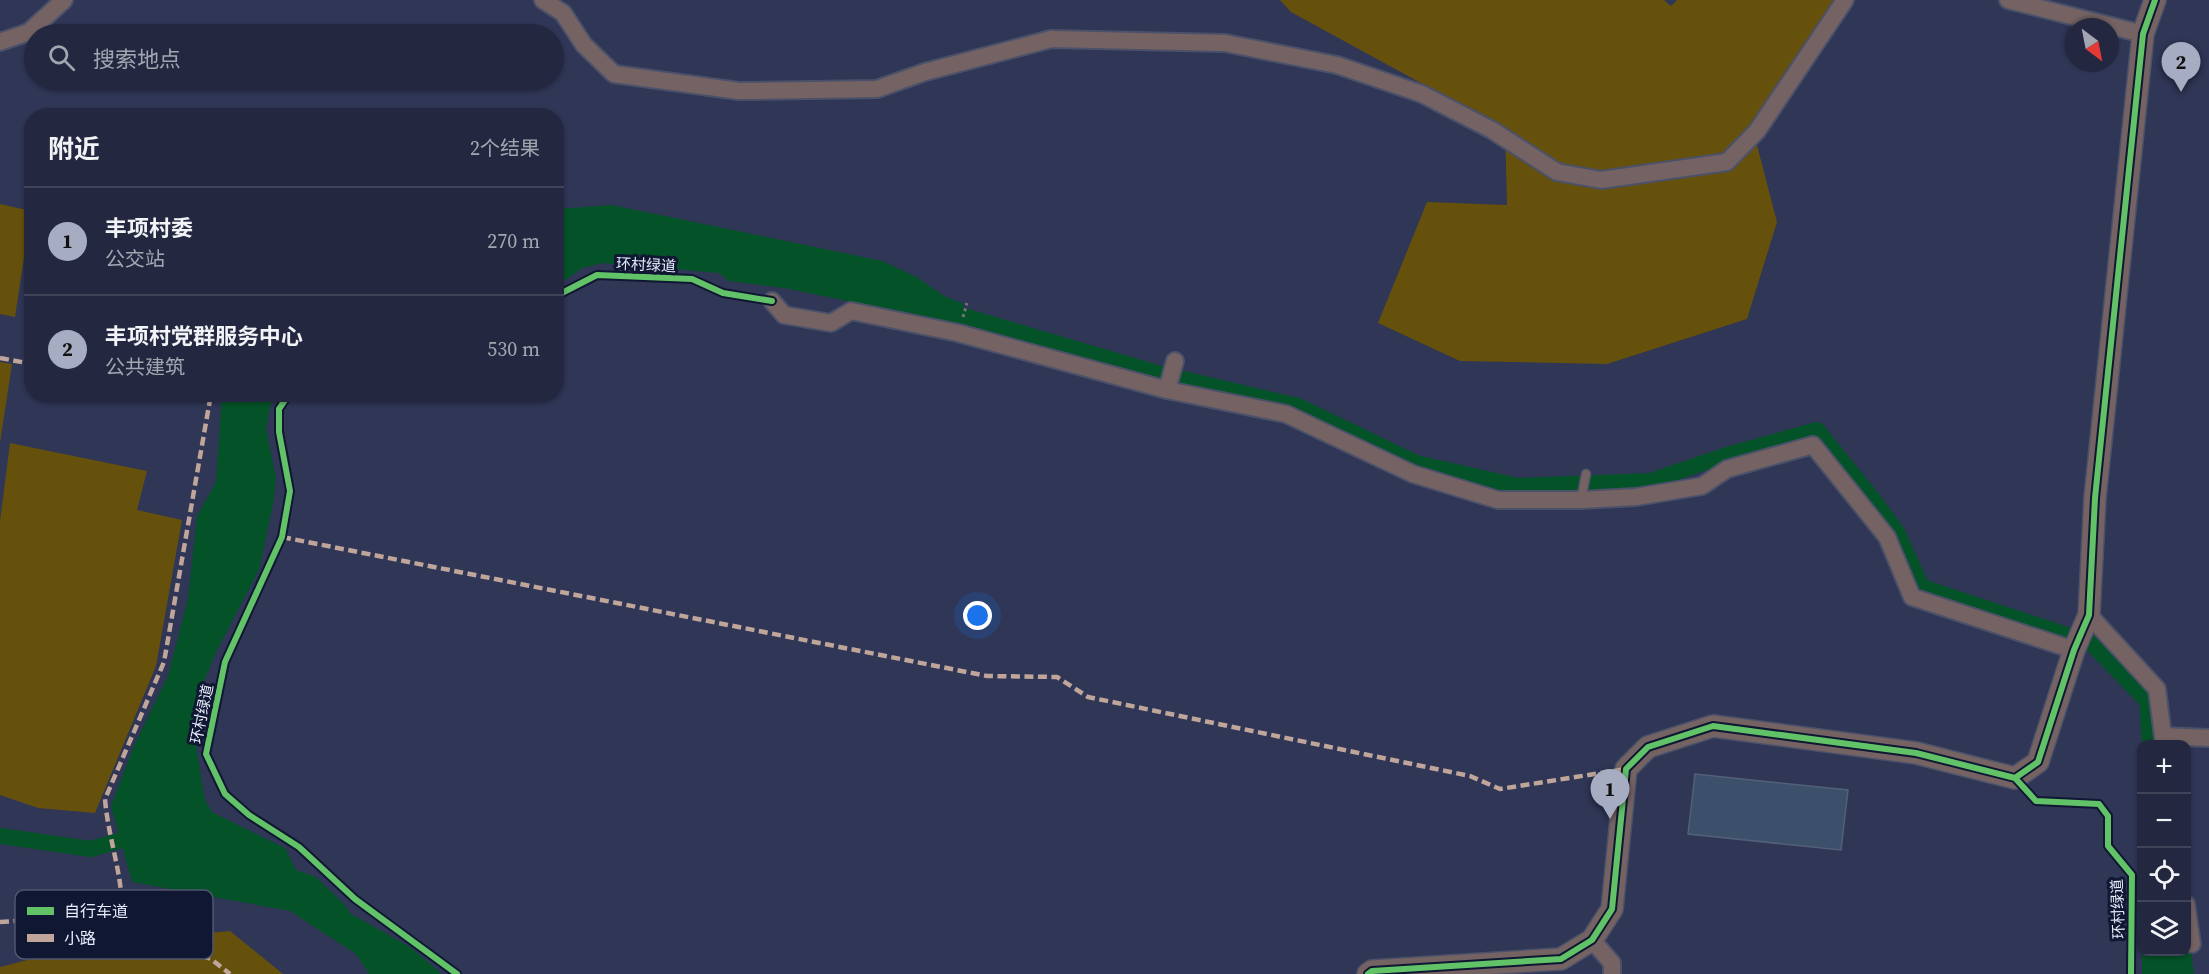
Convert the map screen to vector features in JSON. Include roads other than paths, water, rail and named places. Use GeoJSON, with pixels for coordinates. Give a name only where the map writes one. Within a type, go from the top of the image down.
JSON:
{"type":"FeatureCollection","features":[{"type":"Feature","properties":{"kind":"street"},"geometry":{"type":"LineString","coordinates":[[38,24],[64,0]]}},
{"type":"Feature","properties":{"kind":"street"},"geometry":{"type":"LineString","coordinates":[[543,0],[563,13],[584,45],[614,74],[739,91],[877,89],[925,72],[1051,39],[1225,43],[1337,65],[1422,94],[1492,130],[1557,172],[1601,180],[1727,162],[1757,131],[1845,0]]}},
{"type":"Feature","properties":{"kind":"street"},"geometry":{"type":"LineString","coordinates":[[2008,0],[2143,34]]}},
{"type":"Feature","properties":{"kind":"street"},"geometry":{"type":"LineString","coordinates":[[1368,974],[1372,971],[1561,959],[1592,940],[1612,909],[1626,769],[1648,747],[1713,726],[1916,753],[2015,778],[2038,762],[2074,650],[2089,615],[2095,498],[2143,34],[2154,0]]}},
{"type":"Feature","properties":{"kind":"street"},"geometry":{"type":"LineString","coordinates":[[0,42],[24,34]]}},
{"type":"Feature","properties":{"kind":"street"},"geometry":{"type":"LineString","coordinates":[[772,301],[784,315],[831,323],[851,311],[1171,376],[1286,414],[1413,474],[1498,500],[1581,500],[1636,497],[1702,486],[1727,469],[1813,445],[1887,537],[1912,597],[2074,650]]}},
{"type":"Feature","properties":{"kind":"street"},"geometry":{"type":"LineString","coordinates":[[2089,615],[2157,689],[2163,740],[2209,738]]}},
{"type":"Feature","properties":{"kind":"street"},"geometry":{"type":"LineString","coordinates":[[2191,936],[2192,944]]}},
{"type":"Feature","properties":{"kind":"street"},"geometry":{"type":"LineString","coordinates":[[1592,940],[1612,963],[1612,974]]}},
{"type":"Feature","properties":{"kind":"lane"},"geometry":{"type":"LineString","coordinates":[[1581,500],[1586,474]]}},
{"type":"Feature","properties":{"kind":"waterway"},"geometry":{"type":"LineString","coordinates":[[940,309],[1154,372],[1298,406],[1416,463],[1518,486],[1650,481],[1727,455],[1817,430],[1897,532],[1922,587],[2091,643],[2147,701],[2150,740]]}},
{"type":"Feature","properties":{"kind":"waterway"},"geometry":{"type":"LineString","coordinates":[[0,836],[91,849],[142,834]]}},
{"type":"Feature","properties":{"kind":"place","name":"丰项村党群服务中心"},"geometry":{"type":"Point","coordinates":[2181,92]}},
{"type":"Feature","properties":{"kind":"place","name":"丰项村委"},"geometry":{"type":"Point","coordinates":[1610,819]}}]}
